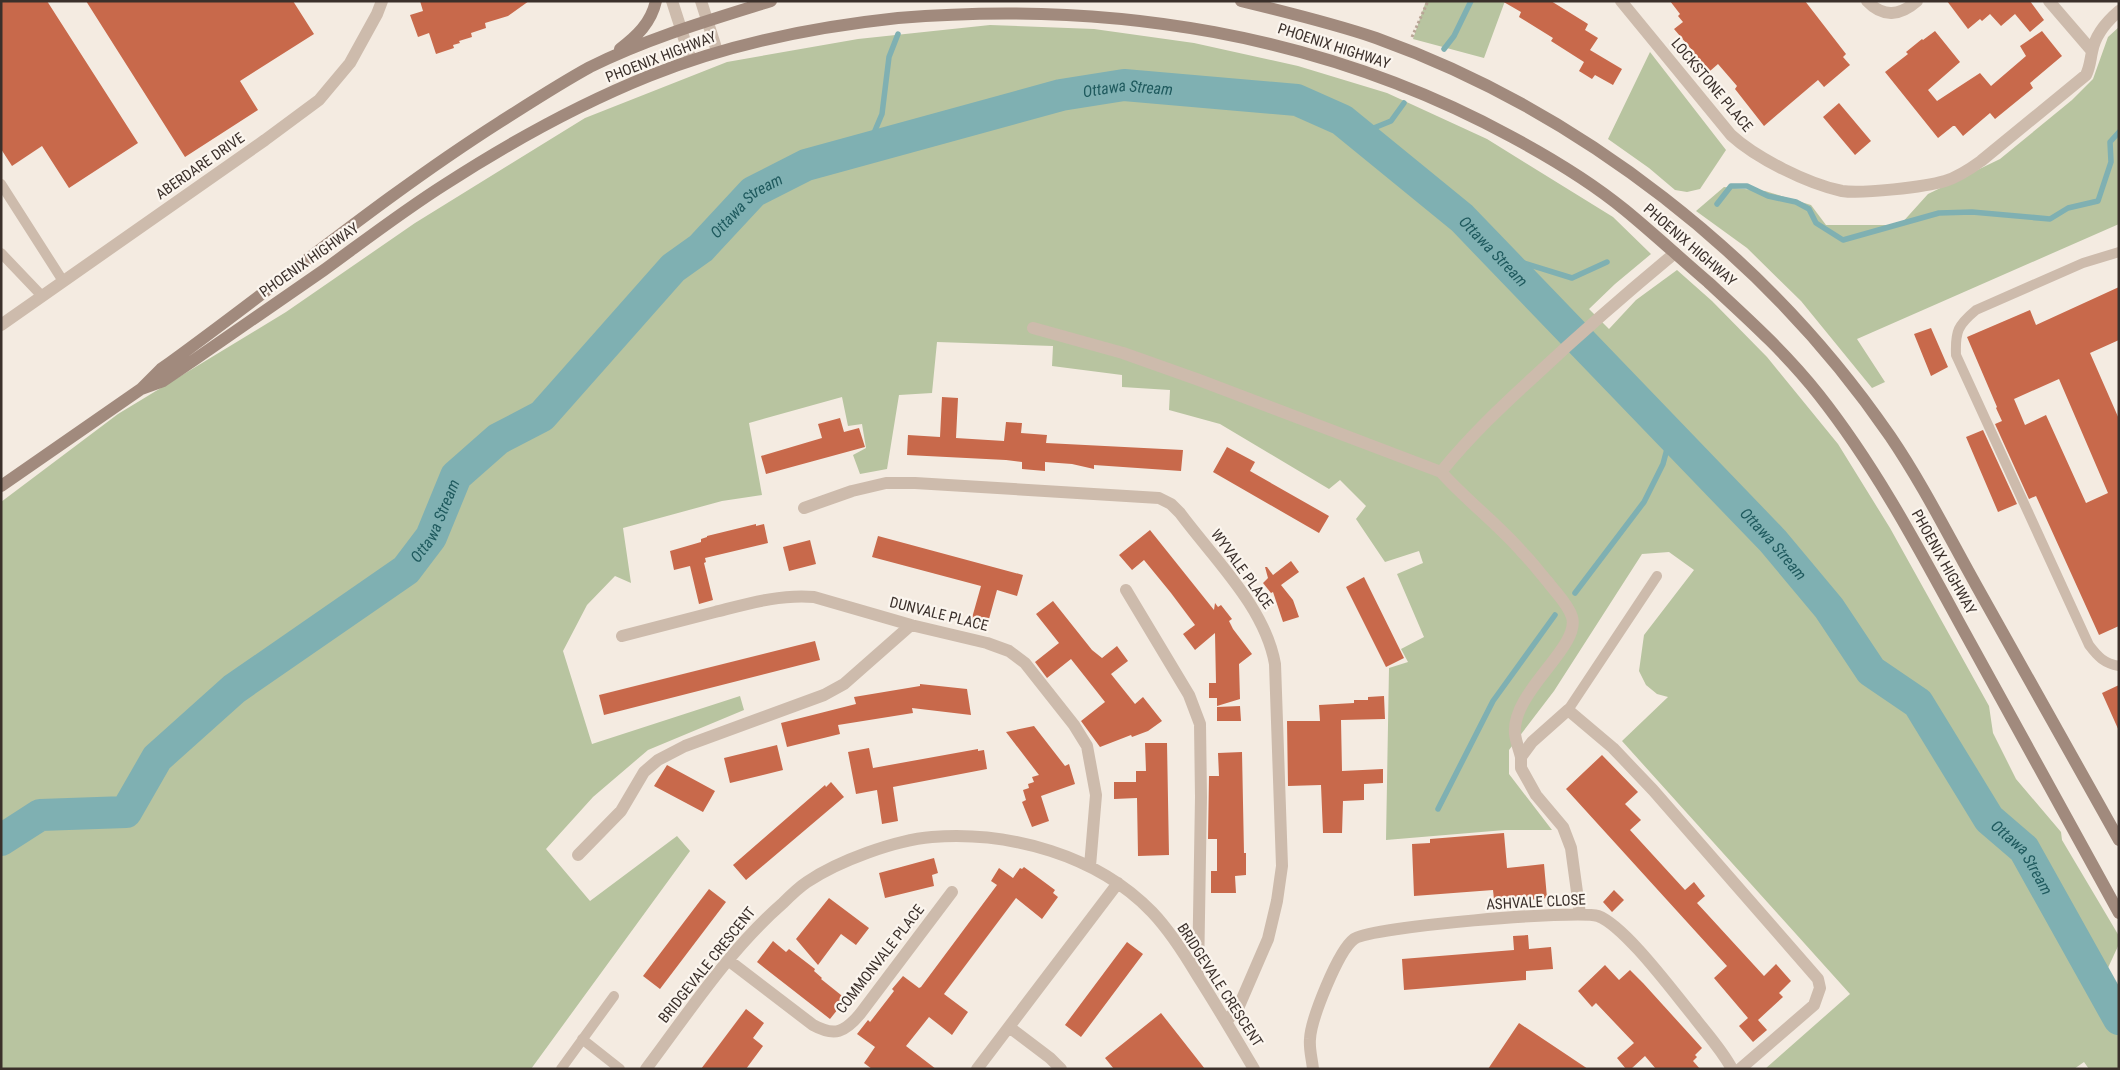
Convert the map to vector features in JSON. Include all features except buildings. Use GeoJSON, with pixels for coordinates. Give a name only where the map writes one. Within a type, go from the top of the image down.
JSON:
{"type":"FeatureCollection","features":[{"type":"Feature","properties":{"kind":"main road"},"geometry":{"type":"LineString","coordinates":[[602,62],[644,28],[652,16],[656,1]]}},
{"type":"Feature","properties":{"kind":"main road","name":"PHOENIX HIGHWAY"},"geometry":{"type":"LineString","coordinates":[[1,486],[141,388],[161,369],[442,159],[550,90],[602,62],[681,29],[771,1]]}},
{"type":"Feature","properties":{"kind":"main road","name":"PHOENIX HIGHWAY"},"geometry":{"type":"LineString","coordinates":[[1241,1],[1322,21],[1376,38],[1497,91],[1569,132],[1633,173],[1726,250],[1785,308],[1843,372],[1891,438],[1926,496],[2119,840]]}},
{"type":"Feature","properties":{"kind":"main road","name":"PHOENIX HIGHWAY"},"geometry":{"type":"LineString","coordinates":[[141,388],[163,380],[194,360],[442,186],[578,107],[646,77],[717,51],[845,24],[932,15],[1056,12],[1136,18],[1204,27],[1302,50],[1379,76],[1454,108],[1512,137],[1568,170],[1620,206],[1769,337],[1818,394],[1870,464],[1951,606],[2119,913]]}},
{"type":"Feature","properties":{"kind":"street","name":"ABERDARE DRIVE"},"geometry":{"type":"LineString","coordinates":[[1,325],[257,146],[319,100],[350,63],[377,14],[382,1]]}},
{"type":"Feature","properties":{"kind":"street"},"geometry":{"type":"LineString","coordinates":[[672,1],[691,60]]}},
{"type":"Feature","properties":{"kind":"street"},"geometry":{"type":"LineString","coordinates":[[701,1],[717,51]]}},
{"type":"Feature","properties":{"kind":"street","name":"LOCKSTONE PLACE"},"geometry":{"type":"LineString","coordinates":[[1620,1],[1743,147],[1804,178],[1843,191],[1864,192],[1944,182],[1965,172],[2086,75],[2091,64],[2092,51],[2104,26],[2119,11]]}},
{"type":"Feature","properties":{"kind":"street"},"geometry":{"type":"LineString","coordinates":[[1867,1],[1880,12],[1888,14],[1898,13],[1917,1]]}},
{"type":"Feature","properties":{"kind":"street"},"geometry":{"type":"LineString","coordinates":[[2049,1],[2092,51]]}},
{"type":"Feature","properties":{"kind":"street"},"geometry":{"type":"LineString","coordinates":[[1441,472],[1464,444],[1559,353],[1611,305],[1675,253]]}},
{"type":"Feature","properties":{"kind":"street"},"geometry":{"type":"LineString","coordinates":[[1033,328],[1123,353],[1441,472],[1463,496],[1523,552],[1565,604],[1572,618],[1566,642],[1522,704],[1516,720],[1515,734],[1521,756],[1521,768],[1526,780],[1563,827],[1571,848],[1580,914]]}},
{"type":"Feature","properties":{"kind":"street","name":"WYVALE PLACE"},"geometry":{"type":"LineString","coordinates":[[804,508],[852,491],[886,483],[915,482],[1159,498],[1171,504],[1180,513],[1254,609],[1272,647],[1275,664],[1282,866],[1268,939],[1239,1006],[1226,1022]]}},
{"type":"Feature","properties":{"kind":"street"},"geometry":{"type":"LineString","coordinates":[[1126,590],[1189,695],[1200,724],[1201,797],[1198,976]]}},
{"type":"Feature","properties":{"kind":"street","name":"DUNVALE PLACE"},"geometry":{"type":"LineString","coordinates":[[622,636],[781,597],[799,596],[814,597],[911,625],[987,643],[1009,651],[1024,663],[1040,681],[1074,725],[1087,746],[1096,795],[1090,866]]}},
{"type":"Feature","properties":{"kind":"street"},"geometry":{"type":"LineString","coordinates":[[578,855],[621,811],[644,772],[658,760],[685,746],[824,695],[844,684],[911,625]]}},
{"type":"Feature","properties":{"kind":"street"},"geometry":{"type":"LineString","coordinates":[[1521,756],[1532,742],[1568,710],[1613,748],[1654,790],[1818,979],[1820,988],[1814,1005],[1740,1069]]}},
{"type":"Feature","properties":{"kind":"street","name":"BRIDGEVALE CRESCENT"},"geometry":{"type":"LineString","coordinates":[[646,1069],[728,960],[765,918],[806,882],[839,865],[883,848],[931,837],[977,837],[1028,845],[1090,866],[1118,883],[1152,912],[1179,945],[1254,1069]]}},
{"type":"Feature","properties":{"kind":"street"},"geometry":{"type":"LineString","coordinates":[[977,1069],[1118,883]]}},
{"type":"Feature","properties":{"kind":"street","name":"COMMONVALE PLACE"},"geometry":{"type":"LineString","coordinates":[[728,960],[813,1025],[828,1032],[836,1032],[849,1026],[855,1020],[952,892]]}},
{"type":"Feature","properties":{"kind":"street","name":"ASHVALE CLOSE"},"geometry":{"type":"LineString","coordinates":[[1313,1069],[1310,1038],[1314,1018],[1326,987],[1345,950],[1353,939],[1362,935],[1392,929],[1580,914],[1596,916],[1610,922],[1623,935],[1658,973],[1724,1054],[1732,1069]]}},
{"type":"Feature","properties":{"kind":"street"},"geometry":{"type":"LineString","coordinates":[[1009,1027],[1061,1069]]}},
{"type":"Feature","properties":{"kind":"lane"},"geometry":{"type":"LineString","coordinates":[[1,184],[63,282]]}},
{"type":"Feature","properties":{"kind":"lane"},"geometry":{"type":"LineString","coordinates":[[2119,252],[2083,264],[1976,310],[1964,319],[1957,330],[1956,355],[2089,645],[2098,657],[2108,664],[2119,666]]}},
{"type":"Feature","properties":{"kind":"lane"},"geometry":{"type":"LineString","coordinates":[[1,253],[42,296]]}},
{"type":"Feature","properties":{"kind":"lane"},"geometry":{"type":"LineString","coordinates":[[1568,710],[1657,576]]}},
{"type":"Feature","properties":{"kind":"lane"},"geometry":{"type":"LineString","coordinates":[[561,1069],[614,996]]}},
{"type":"Feature","properties":{"kind":"lane"},"geometry":{"type":"LineString","coordinates":[[582,1039],[620,1069]]}},
{"type":"Feature","properties":{"kind":"path"},"geometry":{"type":"LineString","coordinates":[[1407,51],[1428,1]]}},
{"type":"Feature","properties":{"kind":"green space"},"geometry":{"type":"Polygon","coordinates":[[[1426,1],[1505,1],[1484,58],[1413,39],[1426,1]]]}},
{"type":"Feature","properties":{"kind":"green space"},"geometry":{"type":"Polygon","coordinates":[[[990,25],[1094,29],[1194,43],[1298,66],[1387,93],[1487,139],[1613,217],[1651,254],[1589,309],[1609,329],[1636,300],[1677,270],[1712,301],[1767,357],[1838,444],[1890,528],[1989,706],[1993,733],[2016,779],[2061,832],[2062,840],[2119,936],[2119,944],[2107,970],[2119,989],[2119,1069],[2089,1069],[2084,1062],[2074,1069],[1765,1069],[1850,994],[1622,741],[1668,697],[1657,694],[1646,685],[1639,671],[1644,635],[1694,570],[1669,552],[1642,554],[1554,691],[1509,750],[1509,774],[1552,830],[1505,830],[1386,840],[1389,668],[1408,662],[1401,649],[1424,637],[1397,574],[1423,563],[1419,551],[1385,562],[1356,519],[1366,506],[1340,480],[1329,489],[1220,424],[1169,410],[1170,390],[1122,387],[1122,375],[1052,366],[1053,346],[937,342],[932,393],[899,395],[887,469],[860,474],[853,455],[866,448],[862,424],[848,426],[842,397],[749,423],[762,495],[722,501],[623,528],[631,583],[615,576],[587,605],[563,651],[592,744],[740,696],[744,710],[648,750],[593,797],[546,849],[590,901],[677,836],[690,851],[531,1069],[1,1069],[1,502],[118,414],[286,312],[415,223],[585,118],[727,62],[858,39],[990,25]]]}},
{"type":"Feature","properties":{"kind":"green space"},"geometry":{"type":"Polygon","coordinates":[[[2119,27],[2119,224],[1857,339],[1885,382],[1872,388],[1801,301],[1747,248],[1696,211],[1724,187],[1765,191],[1811,205],[1826,225],[1900,225],[1928,194],[2000,159],[2072,100],[2093,79],[2108,37],[2119,27]]]}},
{"type":"Feature","properties":{"kind":"green space"},"geometry":{"type":"Polygon","coordinates":[[[1650,52],[1726,150],[1700,189],[1687,192],[1675,190],[1649,168],[1608,139],[1650,52]]]}},
{"type":"Feature","properties":{"kind":"waterway"},"geometry":{"type":"LineString","coordinates":[[1444,49],[1454,36],[1471,1]]}},
{"type":"Feature","properties":{"kind":"waterway"},"geometry":{"type":"LineString","coordinates":[[868,147],[882,114],[889,57],[898,34]]}},
{"type":"Feature","properties":{"kind":"waterway","name":"Ottawa Stream"},"geometry":{"type":"LineString","coordinates":[[1,840],[40,815],[126,812],[157,758],[234,689],[406,570],[431,537],[456,476],[498,439],[542,416],[673,268],[701,248],[753,192],[806,165],[1061,95],[1124,85],[1297,100],[1342,120],[1462,218],[1773,541],[1829,608],[1871,671],[1918,703],[1989,819],[2024,849],[2119,1019]]}},
{"type":"Feature","properties":{"kind":"waterway"},"geometry":{"type":"LineString","coordinates":[[1359,134],[1391,121],[1404,103]]}},
{"type":"Feature","properties":{"kind":"waterway"},"geometry":{"type":"LineString","coordinates":[[1717,204],[1731,186],[1747,186],[1768,196],[1796,202],[1809,209],[1816,223],[1843,240],[1939,213],[1972,212],[2050,219],[2068,208],[2098,201],[2111,162],[2110,142],[2119,132]]}},
{"type":"Feature","properties":{"kind":"waterway"},"geometry":{"type":"LineString","coordinates":[[1502,260],[1514,260],[1572,278],[1607,262]]}},
{"type":"Feature","properties":{"kind":"waterway"},"geometry":{"type":"LineString","coordinates":[[1575,593],[1644,502],[1663,464],[1671,434]]}},
{"type":"Feature","properties":{"kind":"waterway"},"geometry":{"type":"LineString","coordinates":[[1438,809],[1493,701],[1555,615]]}}]}
